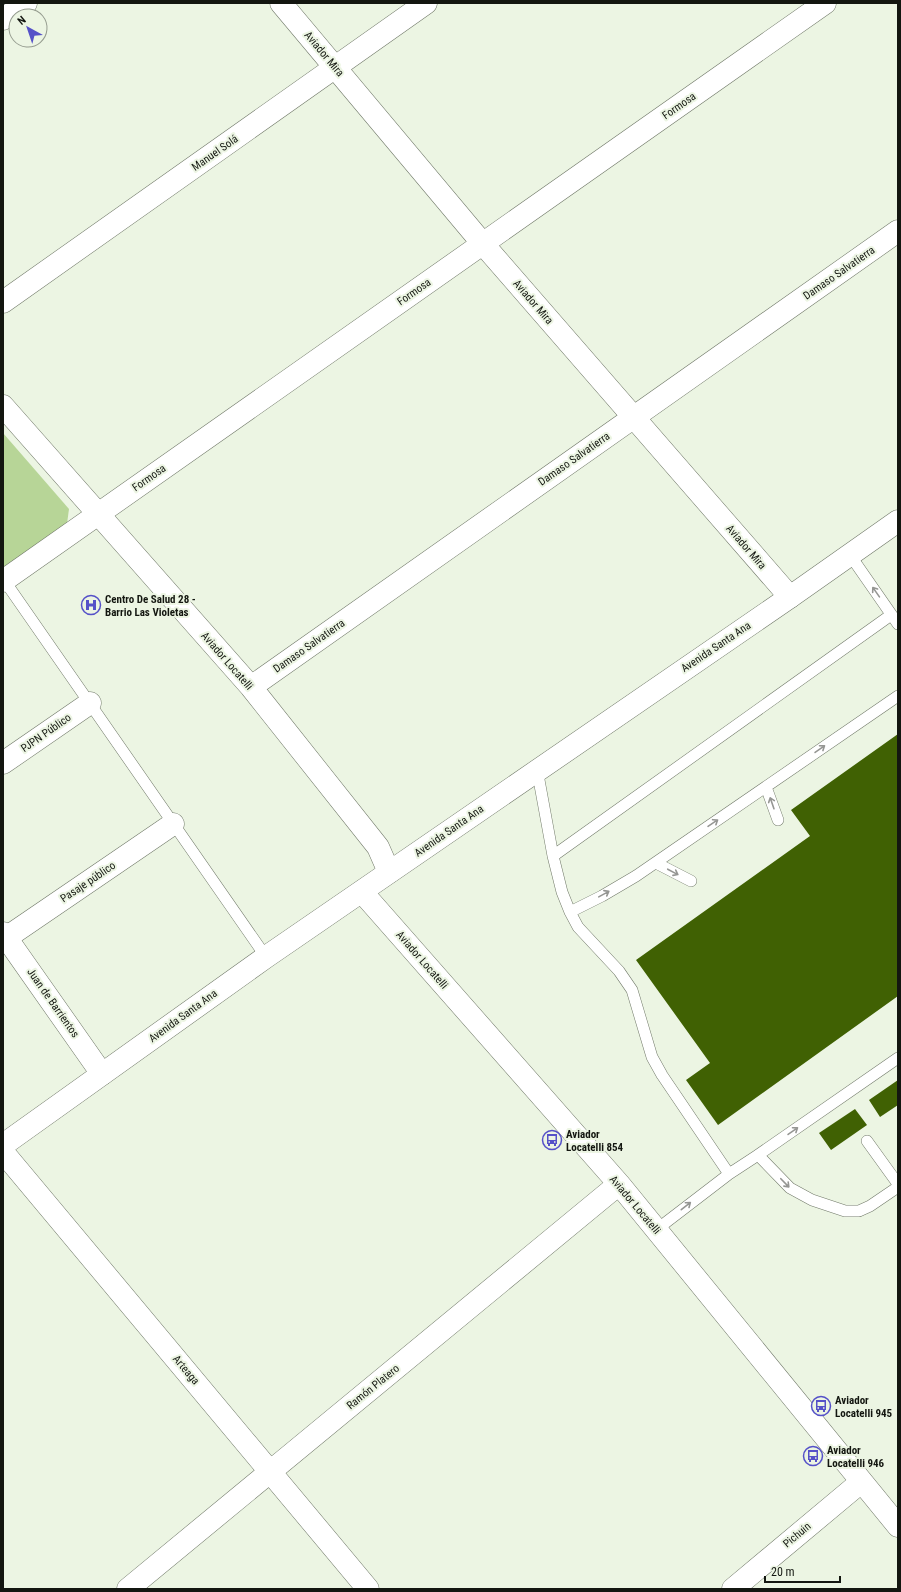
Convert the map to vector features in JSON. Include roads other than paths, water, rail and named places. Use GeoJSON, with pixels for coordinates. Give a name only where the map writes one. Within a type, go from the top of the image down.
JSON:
{"type":"FeatureCollection","features":[{"type":"Feature","properties":{"kind":"street"},"geometry":{"type":"LineString","coordinates":[[3,19],[26,3]]}},
{"type":"Feature","properties":{"kind":"street","name":"Aviador Mira"},"geometry":{"type":"LineString","coordinates":[[281,3],[483,244],[790,597]]}},
{"type":"Feature","properties":{"kind":"street","name":"Manuel Solá"},"geometry":{"type":"LineString","coordinates":[[3,302],[426,3]]}},
{"type":"Feature","properties":{"kind":"street","name":"Formosa"},"geometry":{"type":"LineString","coordinates":[[3,581],[825,3]]}},
{"type":"Feature","properties":{"kind":"street","name":"Damaso Salvatierra"},"geometry":{"type":"LineString","coordinates":[[251,687],[898,231]]}},
{"type":"Feature","properties":{"kind":"street","name":"Aviador Locatelli"},"geometry":{"type":"LineString","coordinates":[[3,406],[251,687],[378,847],[389,872]]}},
{"type":"Feature","properties":{"kind":"street","name":"Avenida Santa Ana"},"geometry":{"type":"LineString","coordinates":[[3,1145],[266,957],[362,892],[537,769],[790,597],[898,521]]}},
{"type":"Feature","properties":{"kind":"street","name":"PJPN Público"},"geometry":{"type":"LineString","coordinates":[[3,763],[90,703]]}},
{"type":"Feature","properties":{"kind":"street","name":"Pasaje público"},"geometry":{"type":"LineString","coordinates":[[4,937],[173,824]]}},
{"type":"Feature","properties":{"kind":"street","name":"Aviador Locatelli"},"geometry":{"type":"LineString","coordinates":[[362,892],[619,1184],[898,1526]]}},
{"type":"Feature","properties":{"kind":"street","name":"Juan de Barrientos"},"geometry":{"type":"LineString","coordinates":[[4,937],[102,1074]]}},
{"type":"Feature","properties":{"kind":"street","name":"Arteaga"},"geometry":{"type":"LineString","coordinates":[[3,1152],[368,1589]]}},
{"type":"Feature","properties":{"kind":"street","name":"Ramón Platero"},"geometry":{"type":"LineString","coordinates":[[129,1589],[619,1184]]}},
{"type":"Feature","properties":{"kind":"street","name":"Pichuin"},"geometry":{"type":"LineString","coordinates":[[733,1589],[862,1482]]}},
{"type":"Feature","properties":{"kind":"lane"},"geometry":{"type":"LineString","coordinates":[[850,555],[898,624]]}},
{"type":"Feature","properties":{"kind":"lane"},"geometry":{"type":"LineString","coordinates":[[3,581],[90,703],[266,957]]}},
{"type":"Feature","properties":{"kind":"lane"},"geometry":{"type":"LineString","coordinates":[[553,856],[891,615]]}},
{"type":"Feature","properties":{"kind":"lane"},"geometry":{"type":"LineString","coordinates":[[570,912],[636,876],[656,863],[898,696]]}},
{"type":"Feature","properties":{"kind":"lane"},"geometry":{"type":"LineString","coordinates":[[537,769],[553,856],[562,892],[570,912],[578,927],[619,971],[632,990],[652,1057],[662,1075],[729,1174]]}},
{"type":"Feature","properties":{"kind":"lane"},"geometry":{"type":"LineString","coordinates":[[766,787],[778,820]]}},
{"type":"Feature","properties":{"kind":"lane"},"geometry":{"type":"LineString","coordinates":[[656,863],[691,881]]}},
{"type":"Feature","properties":{"kind":"lane"},"geometry":{"type":"LineString","coordinates":[[656,1230],[729,1174],[898,1058]]}},
{"type":"Feature","properties":{"kind":"lane"},"geometry":{"type":"LineString","coordinates":[[758,1155],[790,1188],[812,1200],[845,1211],[859,1211],[870,1206],[898,1185],[867,1141]]}},
{"type":"Feature","properties":{"kind":"place","name":"Centro De Salud 28 - Barrio Las Violetas"},"geometry":{"type":"Point","coordinates":[91,605]}},
{"type":"Feature","properties":{"kind":"place","name":"Aviador Locatelli 854"},"geometry":{"type":"Point","coordinates":[552,1140]}},
{"type":"Feature","properties":{"kind":"place","name":"Aviador Locatelli 945"},"geometry":{"type":"Point","coordinates":[821,1406]}},
{"type":"Feature","properties":{"kind":"place","name":"Aviador Locatelli 946"},"geometry":{"type":"Point","coordinates":[813,1456]}}]}
